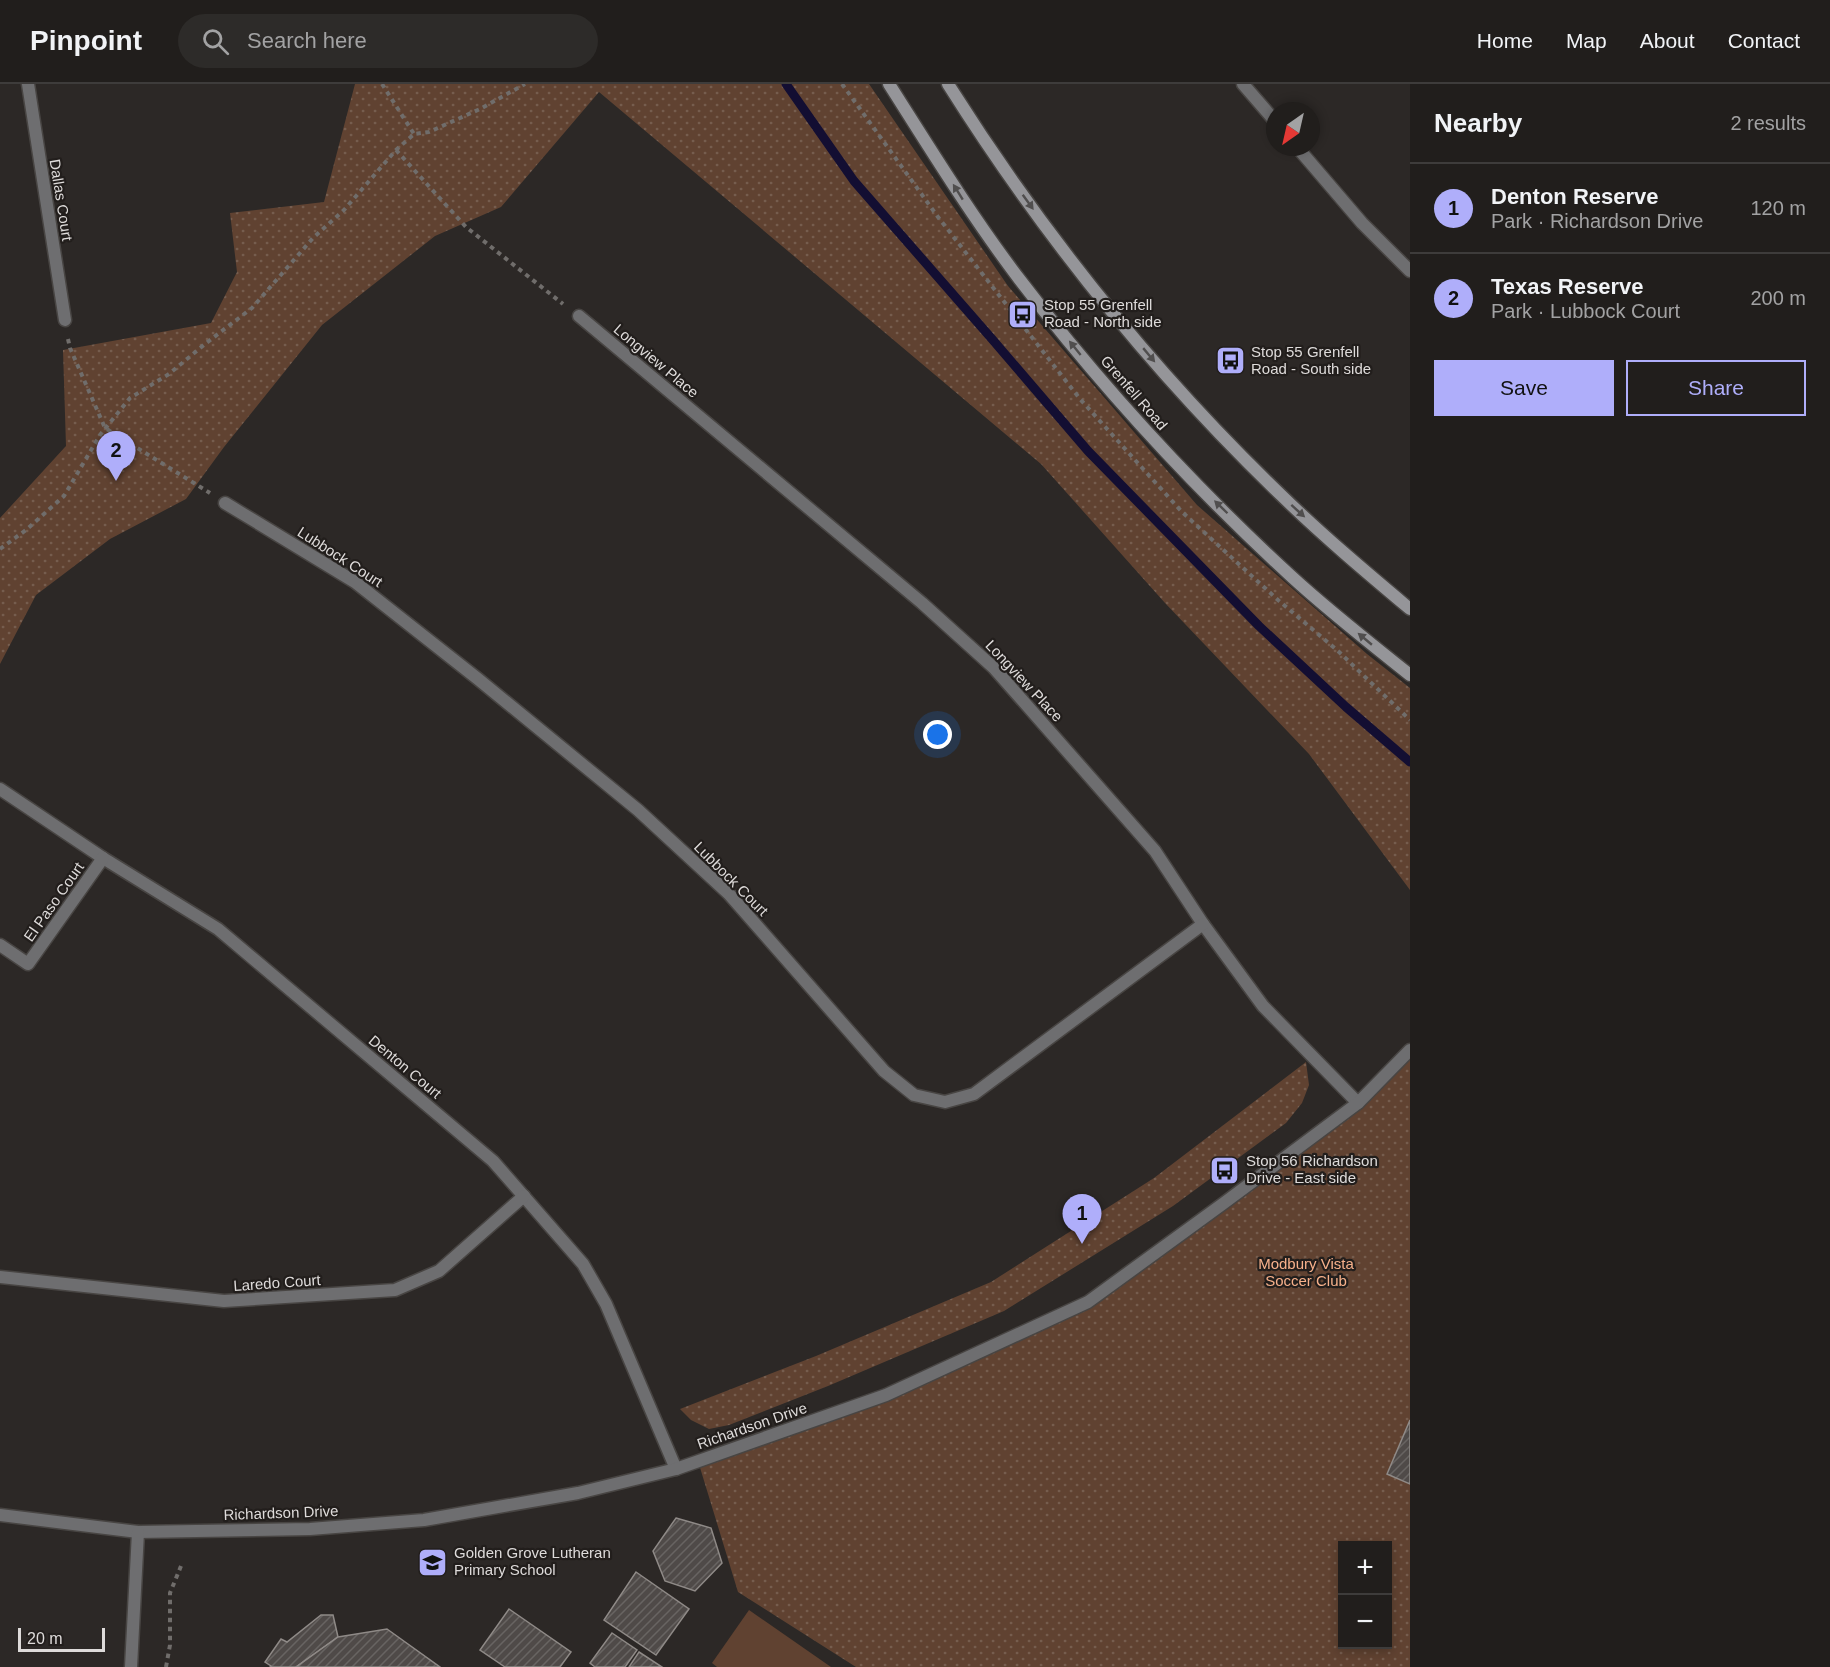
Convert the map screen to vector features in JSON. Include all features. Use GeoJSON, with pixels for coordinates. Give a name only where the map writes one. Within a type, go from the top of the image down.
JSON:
{"type":"FeatureCollection","features":[{"type":"Feature","properties":{"kind":"main road","name":"Grenfell Road"},"geometry":{"type":"LineString","coordinates":[[889,84],[968,208],[1020,280],[1136,420],[1180,467],[1292,577],[1410,675]]}},
{"type":"Feature","properties":{"kind":"main road"},"geometry":{"type":"LineString","coordinates":[[948,84],[1043,224],[1160,368],[1217,431],[1281,496],[1410,609]]}},
{"type":"Feature","properties":{"kind":"street","name":"Dallas Court"},"geometry":{"type":"LineString","coordinates":[[28,84],[65,320]]}},
{"type":"Feature","properties":{"kind":"street"},"geometry":{"type":"LineString","coordinates":[[1243,84],[1266,111]]}},
{"type":"Feature","properties":{"kind":"street"},"geometry":{"type":"LineString","coordinates":[[1305,156],[1362,223],[1410,271]]}},
{"type":"Feature","properties":{"kind":"street","name":"Longview Place"},"geometry":{"type":"LineString","coordinates":[[579,316],[922,603],[994,668],[1155,851],[1203,924],[1263,1006],[1358,1103]]}},
{"type":"Feature","properties":{"kind":"street","name":"Lubbock Court"},"geometry":{"type":"LineString","coordinates":[[225,502],[355,582],[638,810],[729,894],[884,1071],[915,1095],[945,1102],[974,1094],[1203,924]]}},
{"type":"Feature","properties":{"kind":"street","name":"Denton Court"},"geometry":{"type":"LineString","coordinates":[[0,789],[103,858],[218,929],[493,1161],[583,1264],[606,1304],[676,1469]]}},
{"type":"Feature","properties":{"kind":"street","name":"El Paso Court"},"geometry":{"type":"LineString","coordinates":[[0,945],[28,964],[103,858]]}},
{"type":"Feature","properties":{"kind":"street","name":"Richardson Drive"},"geometry":{"type":"LineString","coordinates":[[0,1515],[138,1532],[310,1529],[424,1520],[578,1493],[676,1469],[886,1395],[1088,1302],[1358,1103],[1410,1050]]}},
{"type":"Feature","properties":{"kind":"street","name":"Laredo Court"},"geometry":{"type":"LineString","coordinates":[[0,1277],[224,1301],[395,1290],[439,1271],[524,1196]]}},
{"type":"Feature","properties":{"kind":"street"},"geometry":{"type":"LineString","coordinates":[[131,1667],[138,1532]]}},
{"type":"Feature","properties":{"kind":"path"},"geometry":{"type":"LineString","coordinates":[[382,84],[414,134]]}},
{"type":"Feature","properties":{"kind":"path"},"geometry":{"type":"LineString","coordinates":[[0,549],[26,530],[64,496],[105,428],[130,398],[169,374],[252,308],[313,238],[344,210],[396,150],[414,134],[429,132],[480,109],[525,84]]}},
{"type":"Feature","properties":{"kind":"path"},"geometry":{"type":"LineString","coordinates":[[396,150],[466,227],[579,316]]}},
{"type":"Feature","properties":{"kind":"path"},"geometry":{"type":"LineString","coordinates":[[65,320],[70,348],[105,428],[225,502]]}},
{"type":"Feature","properties":{"kind":"path"},"geometry":{"type":"LineString","coordinates":[[166,1667],[170,1645],[170,1593],[181,1566]]}},
{"type":"Feature","properties":{"kind":"green space"},"geometry":{"type":"Polygon","coordinates":[[[355,84],[869,84],[1008,286],[1197,505],[1367,654],[1410,688],[1410,890],[1309,754],[1165,603],[1041,464],[599,92],[501,207],[435,236],[322,325],[224,447],[186,499],[110,539],[36,595],[0,664],[0,518],[66,446],[63,350],[211,323],[237,272],[230,213],[324,202],[355,84]]]}},
{"type":"Feature","properties":{"kind":"green space","name":"Modbury Vista Soccer Club"},"geometry":{"type":"Polygon","coordinates":[[[1410,1050],[1410,1667],[856,1667],[738,1592],[698,1461],[886,1395],[1088,1302],[1358,1103],[1410,1050]]]}},
{"type":"Feature","properties":{"kind":"green space"},"geometry":{"type":"Polygon","coordinates":[[[1306,1062],[1309,1085],[1302,1103],[1286,1123],[1173,1206],[1004,1311],[828,1386],[729,1425],[709,1429],[691,1420],[680,1409],[816,1356],[991,1282],[1154,1178],[1306,1062]]]}},
{"type":"Feature","properties":{"kind":"green space"},"geometry":{"type":"Polygon","coordinates":[[[749,1610],[831,1667],[717,1667],[712,1663],[749,1610]]]}},
{"type":"Feature","properties":{"kind":"building"},"geometry":{"type":"Polygon","coordinates":[[[1410,1420],[1410,1484],[1387,1474],[1410,1420]]]}},
{"type":"Feature","properties":{"kind":"building"},"geometry":{"type":"Polygon","coordinates":[[[676,1518],[711,1528],[722,1563],[695,1591],[665,1581],[653,1551],[676,1518]]]}},
{"type":"Feature","properties":{"kind":"building"},"geometry":{"type":"Polygon","coordinates":[[[636,1572],[689,1609],[656,1655],[604,1620],[636,1572]]]}},
{"type":"Feature","properties":{"kind":"building"},"geometry":{"type":"Polygon","coordinates":[[[509,1609],[571,1652],[560,1667],[505,1667],[480,1650],[509,1609]]]}},
{"type":"Feature","properties":{"kind":"building"},"geometry":{"type":"Polygon","coordinates":[[[321,1615],[333,1615],[338,1637],[296,1667],[270,1667],[265,1662],[281,1639],[287,1642],[321,1615]]]}},
{"type":"Feature","properties":{"kind":"building"},"geometry":{"type":"Polygon","coordinates":[[[387,1629],[440,1667],[296,1667],[338,1637],[387,1629]]]}},
{"type":"Feature","properties":{"kind":"building"},"geometry":{"type":"Polygon","coordinates":[[[612,1633],[637,1650],[625,1667],[595,1667],[590,1663],[612,1633]]]}},
{"type":"Feature","properties":{"kind":"building"},"geometry":{"type":"Polygon","coordinates":[[[639,1652],[662,1667],[629,1667],[639,1652]]]}},
{"type":"Feature","properties":{"kind":"waterway"},"geometry":{"type":"LineString","coordinates":[[786,84],[854,181],[1088,451],[1259,626],[1346,707],[1410,762]]}},
{"type":"Feature","properties":{"kind":"place","name":"Stop 55 Grenfell Road - North side"},"geometry":{"type":"Point","coordinates":[1023,314]}},
{"type":"Feature","properties":{"kind":"place","name":"Stop 55 Grenfell Road - South side"},"geometry":{"type":"Point","coordinates":[1230,361]}},
{"type":"Feature","properties":{"kind":"place","name":"Texas Reserve"},"geometry":{"type":"Point","coordinates":[116,481]}},
{"type":"Feature","properties":{"kind":"place","name":"Stop 56 Richardson Drive - East side"},"geometry":{"type":"Point","coordinates":[1225,1170]}},
{"type":"Feature","properties":{"kind":"place","name":"Denton Reserve"},"geometry":{"type":"Point","coordinates":[1082,1244]}},
{"type":"Feature","properties":{"kind":"place","name":"Golden Grove Lutheran Primary School"},"geometry":{"type":"Point","coordinates":[433,1562]}}]}
